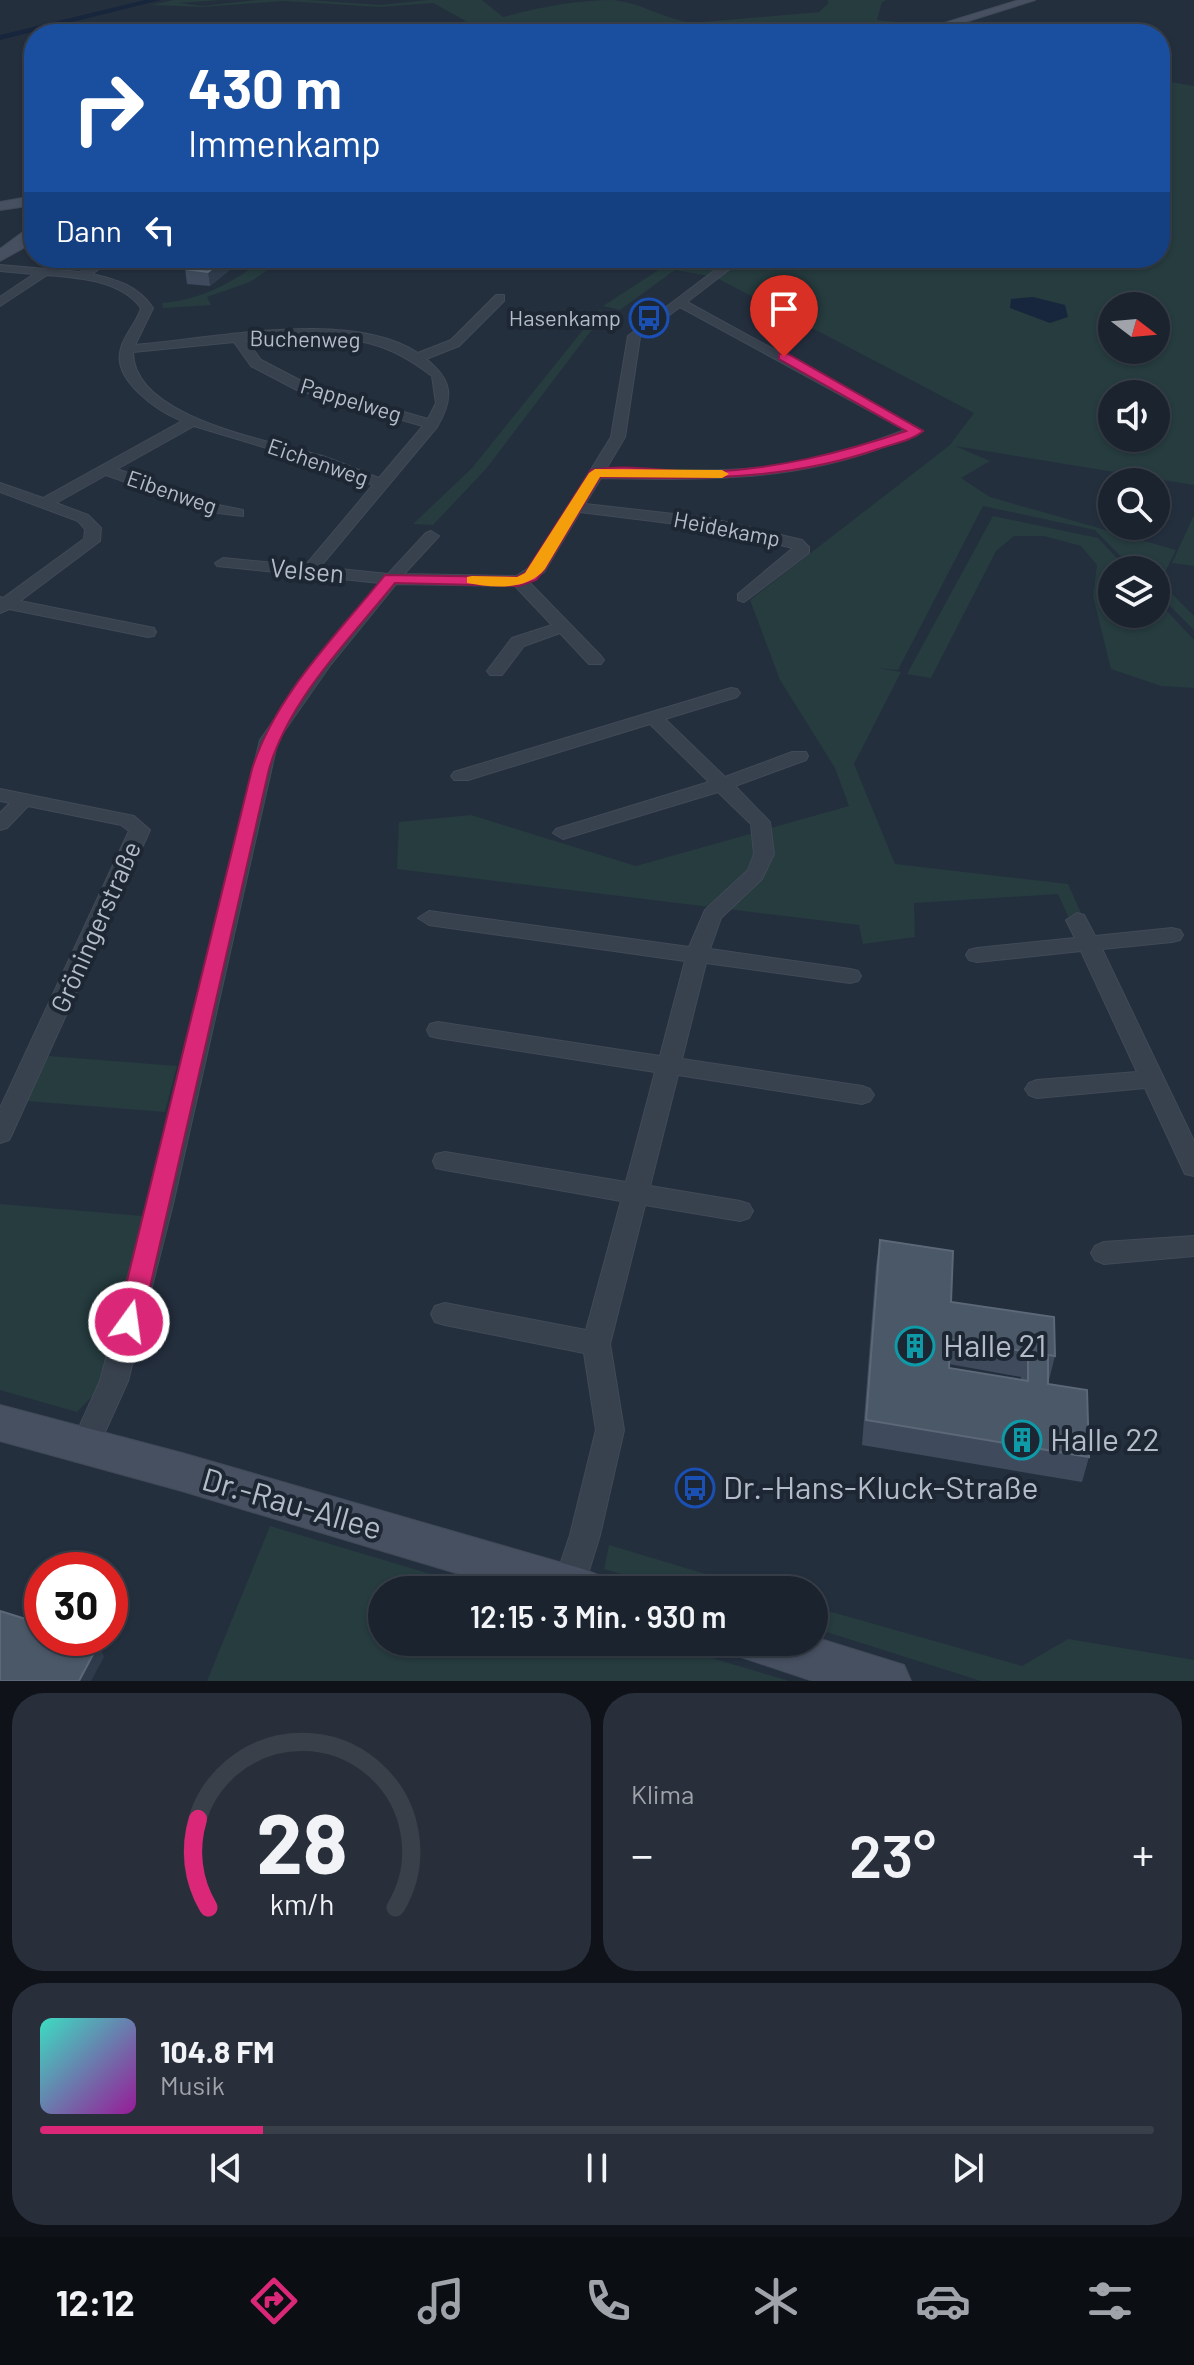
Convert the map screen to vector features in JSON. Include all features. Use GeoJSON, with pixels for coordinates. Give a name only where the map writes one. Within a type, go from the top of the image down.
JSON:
{"type":"FeatureCollection","features":[{"type":"Feature","properties":{"kind":"main road"},"geometry":{"type":"LineString","coordinates":[[949,24],[1030,0]]}},
{"type":"Feature","properties":{"kind":"main road"},"geometry":{"type":"LineString","coordinates":[[3,202],[24,205]]}},
{"type":"Feature","properties":{"kind":"main road"},"geometry":{"type":"LineString","coordinates":[[3,202],[24,205]]}},
{"type":"Feature","properties":{"kind":"main road"},"geometry":{"type":"LineString","coordinates":[[0,256],[21,243],[24,234]]}},
{"type":"Feature","properties":{"kind":"main road","name":"Dr.-Rau-Allee"},"geometry":{"type":"LineString","coordinates":[[0,1423],[535,1576]]}},
{"type":"Feature","properties":{"kind":"main road"},"geometry":{"type":"LineString","coordinates":[[804,1656],[888,1681]]}},
{"type":"Feature","properties":{"kind":"street"},"geometry":{"type":"LineString","coordinates":[[0,268],[82,276],[130,290],[147,303],[145,316],[127,349]]}},
{"type":"Feature","properties":{"kind":"street"},"geometry":{"type":"LineString","coordinates":[[82,276],[94,268]]}},
{"type":"Feature","properties":{"kind":"street"},"geometry":{"type":"LineString","coordinates":[[595,660],[519,581],[538,569],[618,437],[631,341],[725,268]]}},
{"type":"Feature","properties":{"kind":"street"},"geometry":{"type":"LineString","coordinates":[[0,302],[44,272]]}},
{"type":"Feature","properties":{"kind":"street"},"geometry":{"type":"LineString","coordinates":[[416,358],[455,343],[500,298]]}},
{"type":"Feature","properties":{"kind":"street"},"geometry":{"type":"LineString","coordinates":[[595,473],[707,476],[788,469],[852,454],[916,431],[679,302]]}},
{"type":"Feature","properties":{"kind":"street","name":"Buchenweg"},"geometry":{"type":"LineString","coordinates":[[127,349],[238,338],[350,336],[389,345],[416,358],[438,374],[443,403],[432,424],[381,483]]}},
{"type":"Feature","properties":{"kind":"street","name":"Pappelweg"},"geometry":{"type":"LineString","coordinates":[[238,338],[256,363],[302,387],[432,424]]}},
{"type":"Feature","properties":{"kind":"street","name":"Eichenweg"},"geometry":{"type":"LineString","coordinates":[[127,349],[127,364],[143,390],[179,415],[321,460],[381,483],[309,571]]}},
{"type":"Feature","properties":{"kind":"street"},"geometry":{"type":"LineString","coordinates":[[45,503],[193,421]]}},
{"type":"Feature","properties":{"kind":"street","name":"Eibenweg"},"geometry":{"type":"LineString","coordinates":[[106,470],[215,509],[238,513]]}},
{"type":"Feature","properties":{"kind":"street"},"geometry":{"type":"LineString","coordinates":[[0,487],[83,518],[93,528],[92,541],[2,604]]}},
{"type":"Feature","properties":{"kind":"street","name":"Heidekamp"},"geometry":{"type":"LineString","coordinates":[[574,507],[709,523],[796,543],[801,547],[801,553],[744,597]]}},
{"type":"Feature","properties":{"kind":"street"},"geometry":{"type":"LineString","coordinates":[[85,1445],[114,1381],[160,1204],[269,740],[300,692],[391,579],[431,536]]}},
{"type":"Feature","properties":{"kind":"street","name":"Velsen"},"geometry":{"type":"LineString","coordinates":[[223,563],[391,579],[519,581]]}},
{"type":"Feature","properties":{"kind":"street"},"geometry":{"type":"LineString","coordinates":[[2,604],[148,632]]}},
{"type":"Feature","properties":{"kind":"street"},"geometry":{"type":"LineString","coordinates":[[496,671],[518,642],[561,627]]}},
{"type":"Feature","properties":{"kind":"street"},"geometry":{"type":"LineString","coordinates":[[461,776],[731,693]]}},
{"type":"Feature","properties":{"kind":"street"},"geometry":{"type":"LineString","coordinates":[[578,1576],[610,1430],[596,1344],[634,1195],[697,957],[715,910],[759,873],[766,839],[760,822],[653,717]]}},
{"type":"Feature","properties":{"kind":"street"},"geometry":{"type":"LineString","coordinates":[[563,833],[723,784],[799,756]]}},
{"type":"Feature","properties":{"kind":"street","name":"Gröningerstraße"},"geometry":{"type":"LineString","coordinates":[[0,795],[127,820],[140,830],[9,1093],[0,1134]]}},
{"type":"Feature","properties":{"kind":"street"},"geometry":{"type":"LineString","coordinates":[[0,824],[23,800]]}},
{"type":"Feature","properties":{"kind":"street"},"geometry":{"type":"LineString","coordinates":[[429,918],[850,976]]}},
{"type":"Feature","properties":{"kind":"street"},"geometry":{"type":"LineString","coordinates":[[1077,920],[1194,1167]]}},
{"type":"Feature","properties":{"kind":"street"},"geometry":{"type":"LineString","coordinates":[[977,955],[1089,946],[1172,935]]}},
{"type":"Feature","properties":{"kind":"street"},"geometry":{"type":"LineString","coordinates":[[438,1030],[862,1095]]}},
{"type":"Feature","properties":{"kind":"street"},"geometry":{"type":"LineString","coordinates":[[1037,1089],[1152,1079]]}},
{"type":"Feature","properties":{"kind":"street"},"geometry":{"type":"LineString","coordinates":[[445,1161],[740,1211]]}},
{"type":"Feature","properties":{"kind":"street"},"geometry":{"type":"LineString","coordinates":[[1104,1253],[1194,1246]]}},
{"type":"Feature","properties":{"kind":"street"},"geometry":{"type":"LineString","coordinates":[[445,1314],[596,1344]]}},
{"type":"Feature","properties":{"kind":"green space"},"geometry":{"type":"Polygon","coordinates":[[[173,0],[222,0],[179,3],[203,6],[257,0],[308,0],[381,5],[428,0],[482,0],[503,17],[558,5],[614,0],[692,23],[819,12],[829,3],[827,0],[887,0],[882,2],[877,20],[907,24],[454,24],[466,21],[433,3],[380,7],[284,1],[202,7],[151,5],[173,0]]]}},
{"type":"Feature","properties":{"kind":"green space"},"geometry":{"type":"Polygon","coordinates":[[[1170,82],[1194,86],[1194,485],[1170,481],[1170,468],[1098,469],[955,446],[990,461],[961,478],[990,497],[1098,528],[1098,533],[983,506],[898,670],[878,668],[901,672],[854,764],[895,864],[1068,884],[1091,935],[1077,936],[1058,894],[914,903],[915,937],[863,944],[859,925],[397,869],[399,822],[471,815],[636,866],[849,806],[835,768],[780,680],[750,600],[950,445],[974,413],[715,277],[675,270],[620,310],[603,306],[662,268],[1170,268],[1170,82]]]}},
{"type":"Feature","properties":{"kind":"green space"},"geometry":{"type":"Polygon","coordinates":[[[251,268],[270,268],[250,282],[207,297],[211,305],[163,308],[162,303],[192,298],[251,268]]]}},
{"type":"Feature","properties":{"kind":"green space"},"geometry":{"type":"Polygon","coordinates":[[[599,310],[615,314],[590,332],[486,469],[433,525],[413,524],[472,468],[599,310]]]}},
{"type":"Feature","properties":{"kind":"green space"},"geometry":{"type":"Polygon","coordinates":[[[1194,515],[1194,566],[1172,563],[1194,515]]]}},
{"type":"Feature","properties":{"kind":"green space"},"geometry":{"type":"Polygon","coordinates":[[[993,516],[1098,538],[1115,556],[1098,556],[1098,616],[1093,596],[1097,565],[1081,546],[1044,536],[1014,536],[996,551],[931,678],[907,674],[993,516]]]}},
{"type":"Feature","properties":{"kind":"green space"},"geometry":{"type":"Polygon","coordinates":[[[1105,540],[1141,540],[1176,550],[1170,562],[1170,556],[1120,556],[1105,540]]]}},
{"type":"Feature","properties":{"kind":"green space"},"geometry":{"type":"Polygon","coordinates":[[[1170,592],[1194,616],[1194,630],[1170,606],[1170,592]]]}},
{"type":"Feature","properties":{"kind":"green space"},"geometry":{"type":"Polygon","coordinates":[[[1170,614],[1194,640],[1194,688],[1161,686],[1111,669],[1101,628],[1170,628],[1170,614]]]}},
{"type":"Feature","properties":{"kind":"green space"},"geometry":{"type":"Polygon","coordinates":[[[48,1056],[177,1066],[165,1112],[27,1101],[48,1056]]]}},
{"type":"Feature","properties":{"kind":"green space"},"geometry":{"type":"Polygon","coordinates":[[[0,1204],[143,1216],[100,1388],[77,1412],[0,1390],[0,1204]]]}},
{"type":"Feature","properties":{"kind":"green space"},"geometry":{"type":"Polygon","coordinates":[[[270,1526],[437,1576],[368,1576],[368,1656],[705,1656],[789,1681],[207,1681],[270,1526]]]}},
{"type":"Feature","properties":{"kind":"green space"},"geometry":{"type":"Polygon","coordinates":[[[609,1545],[712,1576],[628,1576],[604,1569],[609,1545]]]}},
{"type":"Feature","properties":{"kind":"green space"},"geometry":{"type":"Polygon","coordinates":[[[828,1611],[1022,1666],[1068,1639],[1194,1660],[1194,1681],[981,1681],[828,1632],[828,1611]]]}},
{"type":"Feature","properties":{"kind":"water"},"geometry":{"type":"Polygon","coordinates":[[[145,0],[161,0],[64,24],[46,24],[145,0]]]}},
{"type":"Feature","properties":{"kind":"water"},"geometry":{"type":"Polygon","coordinates":[[[24,29],[24,34],[0,40],[0,35],[24,29]]]}},
{"type":"Feature","properties":{"kind":"water"},"geometry":{"type":"Polygon","coordinates":[[[1033,297],[1065,305],[1068,317],[1050,323],[1010,308],[1011,299],[1033,297]]]}},
{"type":"Feature","properties":{"kind":"building"},"geometry":{"type":"Polygon","coordinates":[[[186,268],[213,268],[208,272],[186,268]]]}},
{"type":"Feature","properties":{"kind":"building"},"geometry":{"type":"Polygon","coordinates":[[[880,1240],[953,1251],[951,1302],[1054,1317],[1055,1356],[1048,1355],[1048,1384],[1087,1390],[1089,1457],[866,1420],[880,1240]],[[950,1339],[949,1368],[1028,1381],[1028,1352],[950,1339]]]}},
{"type":"Feature","properties":{"kind":"building"},"geometry":{"type":"Polygon","coordinates":[[[0,1611],[24,1618],[24,1656],[92,1656],[79,1681],[0,1681],[0,1611]]]}},
{"type":"Feature","properties":{"kind":"slow traffic"},"geometry":{"type":"LineString","coordinates":[[472,580],[519,581],[531,577],[595,473],[722,474]]}},
{"type":"Feature","properties":{"kind":"place","name":"Hasenkamp"},"geometry":{"type":"Point","coordinates":[649,318]}},
{"type":"Feature","properties":{"kind":"place","name":"Halle 21"},"geometry":{"type":"Point","coordinates":[915,1346]}},
{"type":"Feature","properties":{"kind":"place","name":"Halle 22"},"geometry":{"type":"Point","coordinates":[1022,1440]}},
{"type":"Feature","properties":{"kind":"place","name":"Dr.-Hans-Kluck-Straße"},"geometry":{"type":"Point","coordinates":[695,1488]}},
{"type":"Feature","properties":{"kind":"route"},"geometry":{"type":"LineString","coordinates":[[129,1322],[160,1204],[260,769],[269,740],[300,692],[391,579],[519,581],[531,577],[595,473],[707,476],[788,469],[852,454],[915,434],[915,428],[784,357]]}}]}
